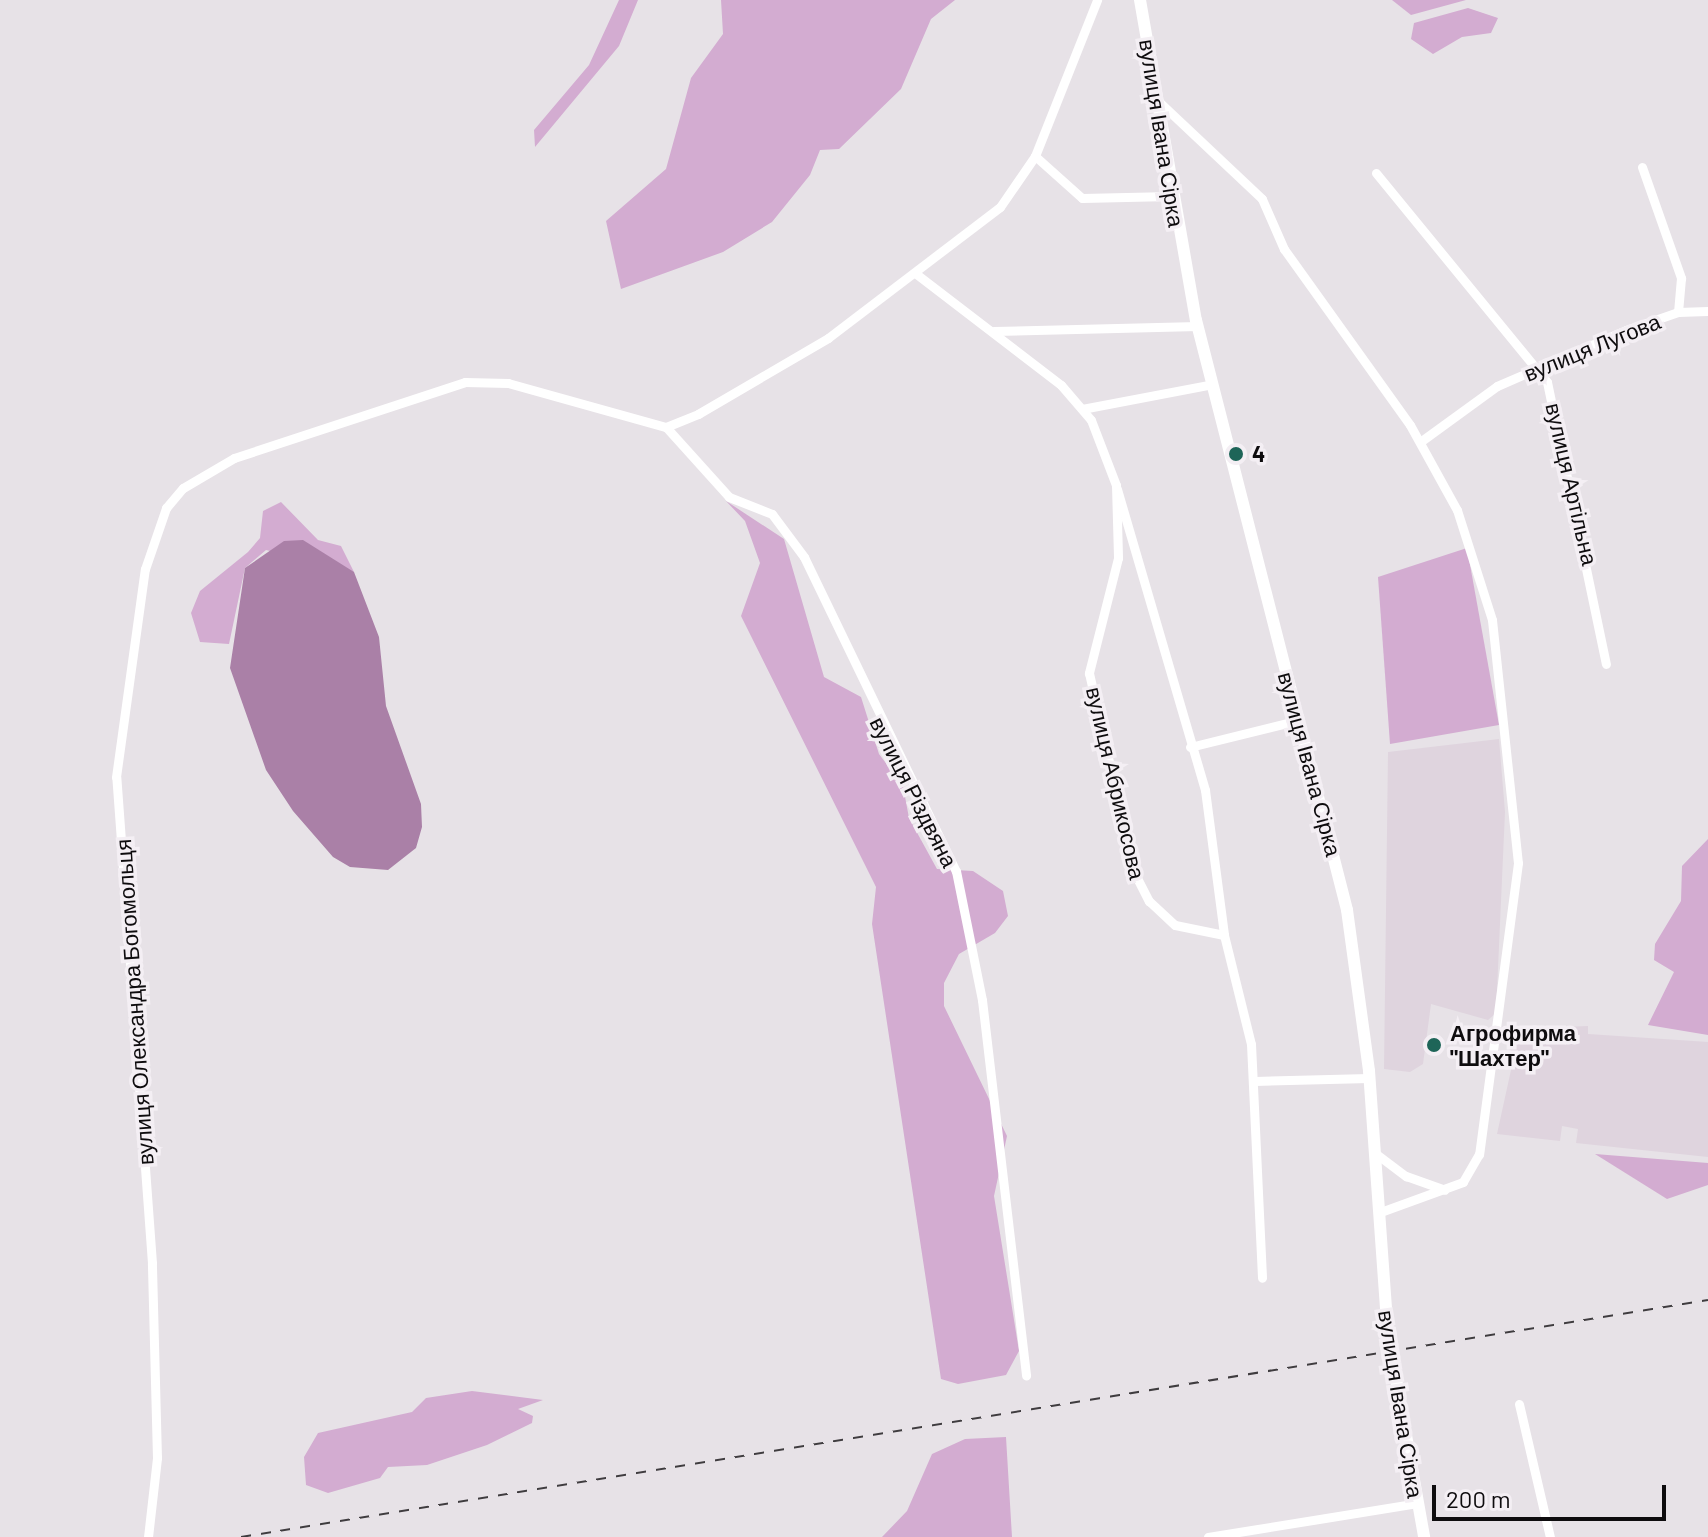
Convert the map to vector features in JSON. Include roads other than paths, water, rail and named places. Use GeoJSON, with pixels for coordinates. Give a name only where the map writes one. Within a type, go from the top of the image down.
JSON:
{"type":"FeatureCollection","features":[{"type":"Feature","properties":{"kind":"street"},"geometry":{"type":"LineString","coordinates":[[666,427],[828,338],[1000,207],[1035,156],[1097,0]]}},
{"type":"Feature","properties":{"kind":"street","name":"вулиця Івана Сірка"},"geometry":{"type":"LineString","coordinates":[[1140,0],[1171,196],[1198,326],[1347,910],[1369,1078],[1388,1334],[1424,1537]]}},
{"type":"Feature","properties":{"kind":"street"},"geometry":{"type":"LineString","coordinates":[[1155,98],[1262,199],[1284,249],[1420,442],[1457,510],[1490,609],[1518,863],[1477,1166],[1445,1190],[1378,1213]]}},
{"type":"Feature","properties":{"kind":"street"},"geometry":{"type":"LineString","coordinates":[[1035,156],[1082,198],[1171,196]]}},
{"type":"Feature","properties":{"kind":"street","name":"вулиця Лугова"},"geometry":{"type":"LineString","coordinates":[[1420,442],[1476,398],[1678,312],[1681,278],[1642,167]]}},
{"type":"Feature","properties":{"kind":"street","name":"вулиця Артільна"},"geometry":{"type":"LineString","coordinates":[[1376,173],[1539,369],[1554,399],[1578,502],[1606,664]]}},
{"type":"Feature","properties":{"kind":"street","name":"вулиця Абрикосова"},"geometry":{"type":"LineString","coordinates":[[915,273],[994,331],[1082,409],[1116,485],[1205,790],[1224,935],[1255,1081],[1262,1278]]}},
{"type":"Feature","properties":{"kind":"street"},"geometry":{"type":"LineString","coordinates":[[1678,312],[1708,311]]}},
{"type":"Feature","properties":{"kind":"street"},"geometry":{"type":"LineString","coordinates":[[994,331],[1198,326]]}},
{"type":"Feature","properties":{"kind":"street","name":"вулиця Олександра Богомольця"},"geometry":{"type":"LineString","coordinates":[[148,1537],[157,1458],[152,1263],[116,777],[145,569],[166,508],[191,482],[307,430],[465,382],[508,383],[666,427]]}},
{"type":"Feature","properties":{"kind":"street"},"geometry":{"type":"LineString","coordinates":[[1082,409],[1213,384]]}},
{"type":"Feature","properties":{"kind":"street","name":"вулиця Різдвяна"},"geometry":{"type":"LineString","coordinates":[[666,427],[729,497],[772,514],[804,557],[956,871],[982,1000],[1026,1375]]}},
{"type":"Feature","properties":{"kind":"street","name":"вулиця Абрикосова"},"geometry":{"type":"LineString","coordinates":[[1116,485],[1117,569],[1090,656],[1104,747],[1141,890],[1175,925],[1224,935]]}},
{"type":"Feature","properties":{"kind":"street"},"geometry":{"type":"LineString","coordinates":[[1190,747],[1299,720]]}},
{"type":"Feature","properties":{"kind":"street"},"geometry":{"type":"LineString","coordinates":[[1255,1081],[1369,1078]]}},
{"type":"Feature","properties":{"kind":"street"},"geometry":{"type":"LineString","coordinates":[[1374,1152],[1393,1169],[1445,1190]]}},
{"type":"Feature","properties":{"kind":"street"},"geometry":{"type":"LineString","coordinates":[[1519,1404],[1550,1537]]}},
{"type":"Feature","properties":{"kind":"street"},"geometry":{"type":"LineString","coordinates":[[1208,1537],[1417,1503]]}},
{"type":"Feature","properties":{"kind":"railway"},"geometry":{"type":"LineString","coordinates":[[241,1537],[1708,1300]]}},
{"type":"Feature","properties":{"kind":"place","name":"4"},"geometry":{"type":"Point","coordinates":[1236,454]}},
{"type":"Feature","properties":{"kind":"place","name":"Агрофирма \"Шахтер\""},"geometry":{"type":"Point","coordinates":[1434,1045]}}]}
